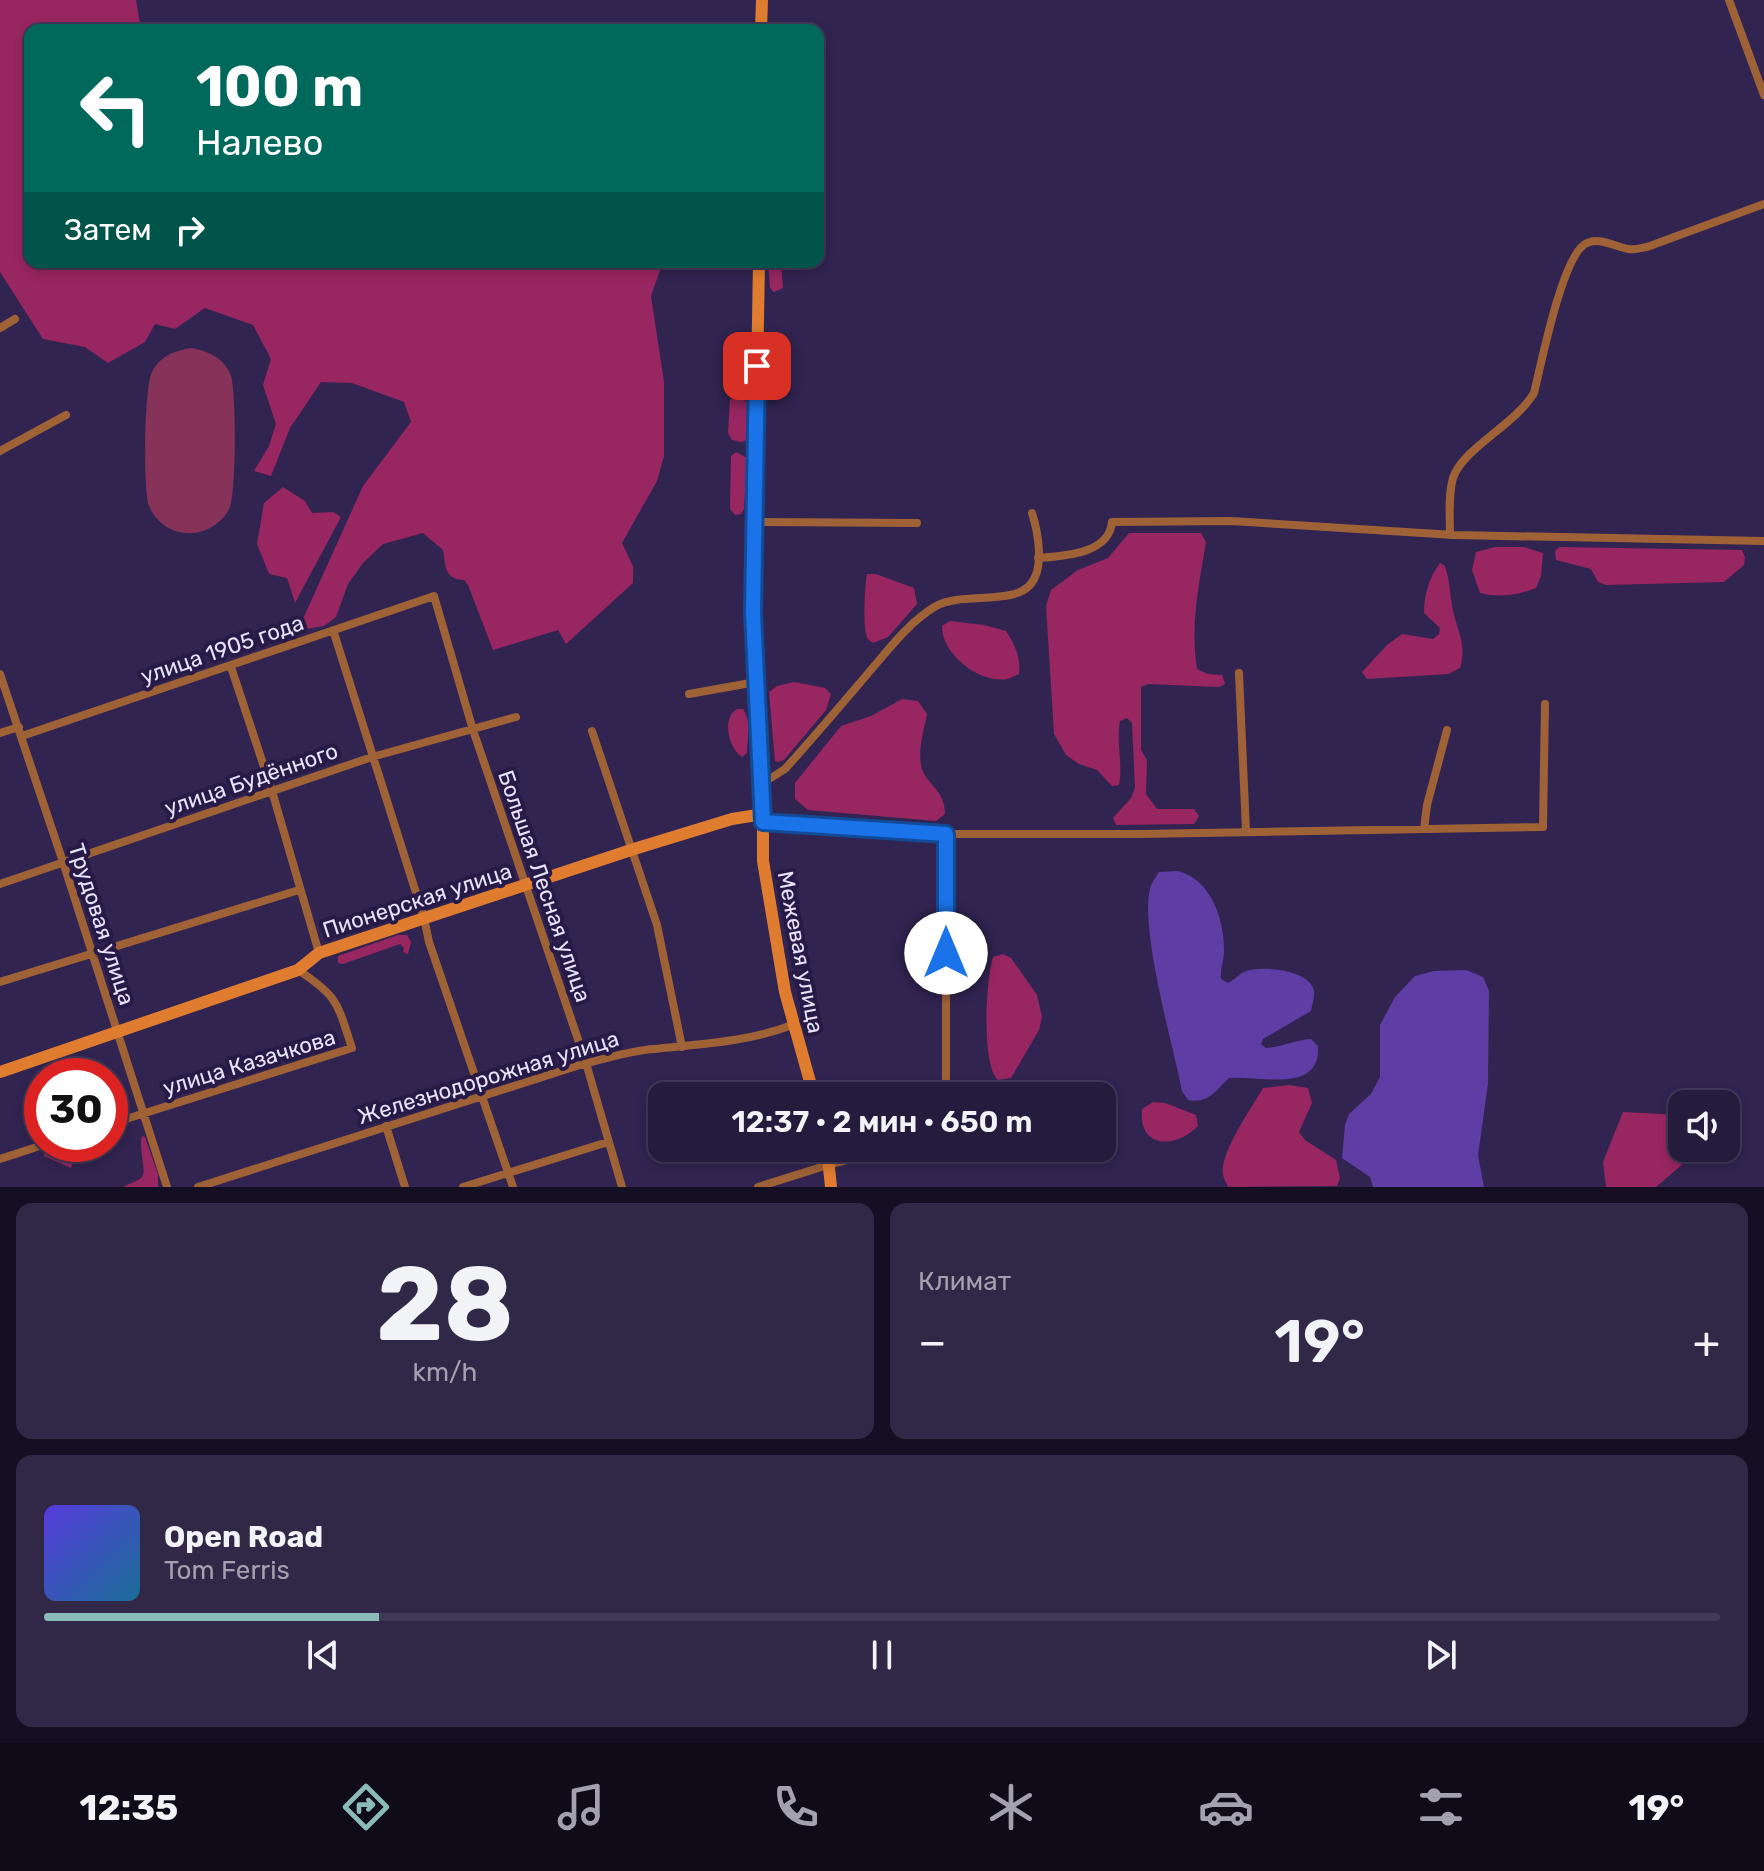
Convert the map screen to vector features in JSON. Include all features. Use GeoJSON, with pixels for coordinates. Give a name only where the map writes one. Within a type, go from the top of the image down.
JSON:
{"type":"FeatureCollection","features":[{"type":"Feature","properties":{"kind":"street"},"geometry":{"type":"LineString","coordinates":[[761,24],[762,0]]}},
{"type":"Feature","properties":{"kind":"street"},"geometry":{"type":"LineString","coordinates":[[1729,0],[1764,95]]}},
{"type":"Feature","properties":{"kind":"street"},"geometry":{"type":"LineString","coordinates":[[1450,535],[1454,474],[1462,461],[1525,408],[1534,393],[1564,276],[1578,248],[1597,241],[1631,250],[1647,247],[1764,204]]}},
{"type":"Feature","properties":{"kind":"street","name":"Межевая улица"},"geometry":{"type":"LineString","coordinates":[[759,268],[754,522],[756,682],[765,877],[792,1025],[810,1082]]}},
{"type":"Feature","properties":{"kind":"street"},"geometry":{"type":"LineString","coordinates":[[0,328],[15,319]]}},
{"type":"Feature","properties":{"kind":"street"},"geometry":{"type":"LineString","coordinates":[[0,451],[66,415]]}},
{"type":"Feature","properties":{"kind":"street"},"geometry":{"type":"LineString","coordinates":[[763,783],[785,769],[899,638],[934,607],[950,600],[1017,593],[1031,585],[1038,558],[1032,513]]}},
{"type":"Feature","properties":{"kind":"street"},"geometry":{"type":"LineString","coordinates":[[1038,558],[1065,556],[1089,549],[1102,542],[1111,532],[1112,522],[1231,521],[1450,535],[1764,541]]}},
{"type":"Feature","properties":{"kind":"street"},"geometry":{"type":"LineString","coordinates":[[754,522],[917,523]]}},
{"type":"Feature","properties":{"kind":"street","name":"улица 1905 года"},"geometry":{"type":"LineString","coordinates":[[0,733],[20,731],[231,667],[434,596]]}},
{"type":"Feature","properties":{"kind":"street","name":"Большая Лесная улица"},"geometry":{"type":"LineString","coordinates":[[434,596],[473,730],[586,1063],[622,1187]]}},
{"type":"Feature","properties":{"kind":"street"},"geometry":{"type":"LineString","coordinates":[[333,630],[429,942],[513,1187]]}},
{"type":"Feature","properties":{"kind":"street"},"geometry":{"type":"LineString","coordinates":[[231,667],[272,791],[319,953]]}},
{"type":"Feature","properties":{"kind":"street"},"geometry":{"type":"LineString","coordinates":[[1239,673],[1246,831]]}},
{"type":"Feature","properties":{"kind":"street","name":"Трудовая улица"},"geometry":{"type":"LineString","coordinates":[[0,674],[167,1187]]}},
{"type":"Feature","properties":{"kind":"street"},"geometry":{"type":"LineString","coordinates":[[689,694],[756,682]]}},
{"type":"Feature","properties":{"kind":"street"},"geometry":{"type":"LineString","coordinates":[[764,818],[946,834],[1543,827],[1545,704]]}},
{"type":"Feature","properties":{"kind":"street","name":"улица Будённого"},"geometry":{"type":"LineString","coordinates":[[0,884],[372,757],[516,717]]}},
{"type":"Feature","properties":{"kind":"street"},"geometry":{"type":"LineString","coordinates":[[1424,829],[1429,796],[1447,730]]}},
{"type":"Feature","properties":{"kind":"street"},"geometry":{"type":"LineString","coordinates":[[592,731],[657,925],[682,1047]]}},
{"type":"Feature","properties":{"kind":"street","name":"Пионерская улица"},"geometry":{"type":"LineString","coordinates":[[0,1072],[298,970],[319,953],[424,918],[732,819],[764,818]]}},
{"type":"Feature","properties":{"kind":"street"},"geometry":{"type":"LineString","coordinates":[[946,834],[946,1082]]}},
{"type":"Feature","properties":{"kind":"street"},"geometry":{"type":"LineString","coordinates":[[0,982],[299,890]]}},
{"type":"Feature","properties":{"kind":"street","name":"улица Казачкова"},"geometry":{"type":"LineString","coordinates":[[128,1118],[352,1048],[336,1001],[322,986],[298,970]]}},
{"type":"Feature","properties":{"kind":"street","name":"Железнодорожная улица"},"geometry":{"type":"LineString","coordinates":[[198,1187],[586,1063],[649,1049],[771,1033],[792,1025]]}},
{"type":"Feature","properties":{"kind":"street"},"geometry":{"type":"LineString","coordinates":[[386,1126],[405,1187]]}},
{"type":"Feature","properties":{"kind":"street"},"geometry":{"type":"LineString","coordinates":[[463,1187],[608,1142]]}},
{"type":"Feature","properties":{"kind":"street"},"geometry":{"type":"LineString","coordinates":[[0,1159],[24,1151]]}},
{"type":"Feature","properties":{"kind":"street"},"geometry":{"type":"LineString","coordinates":[[758,1187],[839,1162]]}},
{"type":"Feature","properties":{"kind":"street"},"geometry":{"type":"LineString","coordinates":[[831,1164],[831,1187]]}},
{"type":"Feature","properties":{"kind":"shaded area"},"geometry":{"type":"Polygon","coordinates":[[[0,0],[136,0],[140,24],[24,24],[24,268],[661,268],[651,296],[664,382],[664,456],[657,481],[622,543],[633,566],[633,583],[566,644],[558,630],[493,650],[468,585],[464,580],[449,575],[443,550],[423,533],[383,544],[363,563],[348,584],[336,617],[324,626],[306,629],[302,621],[363,486],[411,422],[404,402],[352,383],[321,382],[290,428],[271,476],[254,471],[269,446],[276,424],[263,385],[271,359],[253,325],[205,308],[175,329],[155,324],[145,342],[108,363],[85,347],[43,339],[0,272],[0,0]]]}},
{"type":"Feature","properties":{"kind":"shaded area"},"geometry":{"type":"Polygon","coordinates":[[[768,268],[781,268],[783,288],[774,292],[770,288],[768,268]]]}},
{"type":"Feature","properties":{"kind":"shaded area"},"geometry":{"type":"Polygon","coordinates":[[[191,348],[214,356],[230,373],[235,439],[230,507],[212,527],[193,533],[169,528],[152,511],[147,496],[145,460],[147,397],[152,372],[168,355],[191,348]]]}},
{"type":"Feature","properties":{"kind":"shaded area"},"geometry":{"type":"Polygon","coordinates":[[[734,397],[747,401],[747,440],[741,442],[732,440],[728,433],[730,400],[734,397]]]}},
{"type":"Feature","properties":{"kind":"shaded area"},"geometry":{"type":"Polygon","coordinates":[[[736,452],[747,458],[744,509],[741,514],[735,515],[730,509],[731,456],[736,452]]]}},
{"type":"Feature","properties":{"kind":"shaded area"},"geometry":{"type":"Polygon","coordinates":[[[283,487],[305,501],[312,513],[333,512],[341,517],[295,603],[287,578],[269,574],[257,544],[264,503],[283,487]]]}},
{"type":"Feature","properties":{"kind":"shaded area"},"geometry":{"type":"Polygon","coordinates":[[[1129,533],[1201,533],[1206,542],[1195,621],[1197,669],[1222,675],[1225,684],[1219,687],[1148,684],[1141,687],[1141,750],[1147,760],[1146,794],[1157,809],[1194,809],[1199,816],[1194,824],[1116,825],[1113,818],[1131,798],[1135,788],[1132,723],[1127,718],[1120,721],[1119,729],[1119,785],[1112,786],[1097,770],[1079,764],[1066,755],[1054,734],[1046,606],[1051,590],[1078,570],[1108,558],[1129,533]]]}},
{"type":"Feature","properties":{"kind":"shaded area"},"geometry":{"type":"Polygon","coordinates":[[[1495,547],[1524,547],[1543,553],[1541,576],[1536,588],[1508,595],[1480,593],[1472,570],[1476,552],[1495,547]]]}},
{"type":"Feature","properties":{"kind":"shaded area"},"geometry":{"type":"Polygon","coordinates":[[[1560,547],[1742,550],[1745,557],[1744,565],[1724,582],[1606,585],[1598,582],[1591,569],[1556,560],[1555,551],[1560,547]]]}},
{"type":"Feature","properties":{"kind":"shaded area"},"geometry":{"type":"Polygon","coordinates":[[[1440,563],[1447,572],[1461,639],[1463,653],[1460,668],[1448,674],[1367,679],[1362,672],[1402,634],[1433,639],[1439,634],[1440,628],[1424,613],[1428,587],[1440,563]]]}},
{"type":"Feature","properties":{"kind":"shaded area"},"geometry":{"type":"Polygon","coordinates":[[[867,574],[876,574],[914,588],[917,604],[888,637],[873,643],[867,638],[865,628],[867,574]]]}},
{"type":"Feature","properties":{"kind":"shaded area"},"geometry":{"type":"Polygon","coordinates":[[[950,621],[1006,631],[1017,651],[1019,674],[996,679],[985,677],[964,665],[943,637],[942,626],[950,621]]]}},
{"type":"Feature","properties":{"kind":"shaded area"},"geometry":{"type":"Polygon","coordinates":[[[794,682],[825,688],[831,694],[826,710],[784,760],[778,762],[775,761],[769,692],[777,686],[794,682]]]}},
{"type":"Feature","properties":{"kind":"shaded area"},"geometry":{"type":"Polygon","coordinates":[[[902,699],[918,701],[927,714],[921,765],[942,798],[945,814],[936,821],[808,810],[795,799],[795,783],[841,726],[871,716],[902,699]]]}},
{"type":"Feature","properties":{"kind":"shaded area"},"geometry":{"type":"Polygon","coordinates":[[[743,709],[748,725],[747,753],[742,757],[730,741],[728,726],[732,713],[743,709]]]}},
{"type":"Feature","properties":{"kind":"shaded area"},"geometry":{"type":"Polygon","coordinates":[[[1178,871],[1200,883],[1219,916],[1224,941],[1221,979],[1228,983],[1244,972],[1272,969],[1294,973],[1310,984],[1314,993],[1311,1011],[1263,1039],[1261,1044],[1266,1048],[1311,1039],[1318,1046],[1316,1061],[1309,1071],[1286,1079],[1229,1078],[1212,1095],[1195,1101],[1188,1100],[1182,1091],[1152,953],[1148,900],[1152,883],[1159,872],[1178,871]]]}},
{"type":"Feature","properties":{"kind":"shaded area"},"geometry":{"type":"Polygon","coordinates":[[[398,935],[407,935],[411,942],[408,954],[403,952],[400,944],[343,964],[338,963],[338,956],[398,935]]]}},
{"type":"Feature","properties":{"kind":"shaded area"},"geometry":{"type":"Polygon","coordinates":[[[1003,954],[1011,958],[1037,995],[1042,1017],[1039,1030],[1011,1078],[998,1080],[989,1057],[987,1002],[993,957],[1003,954]]]}},
{"type":"Feature","properties":{"kind":"shaded area"},"geometry":{"type":"Polygon","coordinates":[[[1466,970],[1483,977],[1489,991],[1488,1084],[1478,1155],[1484,1187],[1373,1187],[1370,1177],[1342,1158],[1349,1114],[1371,1094],[1380,1077],[1380,1025],[1395,997],[1415,976],[1434,971],[1466,970]]]}},
{"type":"Feature","properties":{"kind":"shaded area"},"geometry":{"type":"Polygon","coordinates":[[[1289,1085],[1308,1088],[1312,1103],[1299,1132],[1305,1140],[1336,1160],[1340,1178],[1337,1186],[1228,1187],[1223,1166],[1244,1118],[1263,1088],[1289,1085]]]}},
{"type":"Feature","properties":{"kind":"shaded area"},"geometry":{"type":"Polygon","coordinates":[[[1153,1102],[1165,1103],[1196,1115],[1198,1126],[1179,1139],[1160,1141],[1152,1138],[1142,1122],[1142,1109],[1153,1102]]]}},
{"type":"Feature","properties":{"kind":"shaded area"},"geometry":{"type":"Polygon","coordinates":[[[1623,1112],[1668,1114],[1668,1162],[1684,1163],[1656,1187],[1606,1187],[1603,1162],[1623,1112]]]}},
{"type":"Feature","properties":{"kind":"shaded area"},"geometry":{"type":"Polygon","coordinates":[[[142,1136],[158,1174],[158,1187],[124,1187],[143,1174],[142,1136]]]}},
{"type":"Feature","properties":{"kind":"shaded area"},"geometry":{"type":"Polygon","coordinates":[[[58,1162],[73,1162],[71,1168],[58,1162]]]}},
{"type":"Feature","properties":{"kind":"route"},"geometry":{"type":"LineString","coordinates":[[757,366],[753,613],[763,822],[946,834],[946,953]]}}]}
